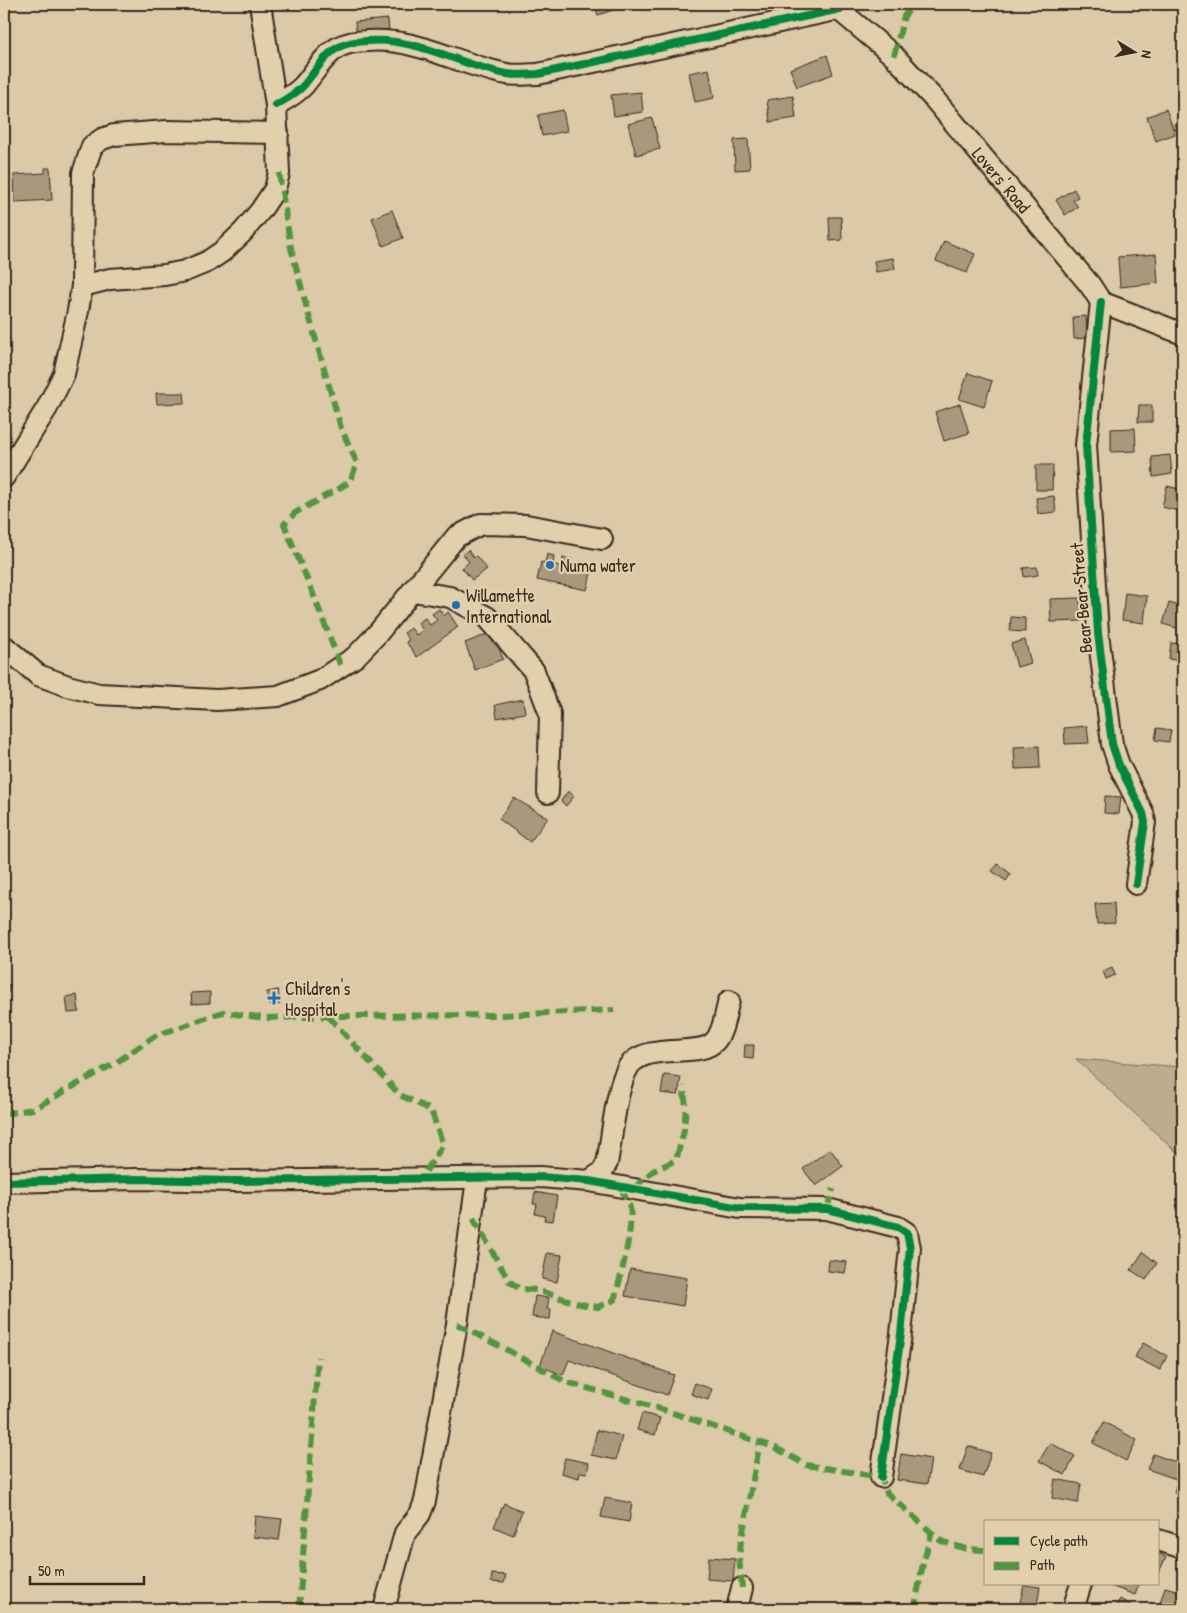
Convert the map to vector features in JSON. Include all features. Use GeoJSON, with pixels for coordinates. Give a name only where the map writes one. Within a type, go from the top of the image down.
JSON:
{"type":"FeatureCollection","features":[{"type":"Feature","properties":{"kind":"street"},"geometry":{"type":"LineString","coordinates":[[82,286],[110,279],[165,275],[185,271],[207,262],[223,250],[249,225],[275,189],[279,173],[276,105],[260,4]]}},
{"type":"Feature","properties":{"kind":"street"},"geometry":{"type":"LineString","coordinates":[[276,105],[302,87],[336,48],[350,42],[398,41],[418,45],[473,65],[509,75],[538,74],[836,6]]}},
{"type":"Feature","properties":{"kind":"street","name":"Lovers' Road"},"geometry":{"type":"LineString","coordinates":[[836,6],[894,56],[935,100],[1090,285],[1101,302]]}},
{"type":"Feature","properties":{"kind":"street"},"geometry":{"type":"LineString","coordinates":[[4,478],[47,408],[64,374],[82,286],[83,174],[92,146],[102,139],[114,136],[158,132],[278,133]]}},
{"type":"Feature","properties":{"kind":"street"},"geometry":{"type":"LineString","coordinates":[[1101,302],[1183,334]]}},
{"type":"Feature","properties":{"kind":"street","name":"Bear Bear Street"},"geometry":{"type":"LineString","coordinates":[[1101,302],[1086,445],[1092,554],[1098,633],[1112,744],[1118,765],[1143,813],[1145,822],[1136,884]]}},
{"type":"Feature","properties":{"kind":"street"},"geometry":{"type":"LineString","coordinates":[[4,646],[38,675],[68,686],[99,694],[217,700],[278,696],[320,680],[355,657],[378,633],[456,537],[481,524],[526,525],[602,539]]}},
{"type":"Feature","properties":{"kind":"street"},"geometry":{"type":"LineString","coordinates":[[413,591],[450,597],[487,617],[534,671],[550,714],[548,793]]}},
{"type":"Feature","properties":{"kind":"street"},"geometry":{"type":"LineString","coordinates":[[589,1181],[602,1172],[607,1163],[621,1081],[629,1067],[633,1062],[644,1056],[662,1051],[703,1048],[715,1042],[720,1032],[729,1001]]}},
{"type":"Feature","properties":{"kind":"street"},"geometry":{"type":"LineString","coordinates":[[4,1182],[137,1179],[234,1181],[540,1178],[589,1181],[740,1208],[827,1210],[898,1227],[907,1233],[910,1248],[901,1334],[881,1477]]}},
{"type":"Feature","properties":{"kind":"street"},"geometry":{"type":"LineString","coordinates":[[384,1609],[405,1533],[420,1514],[425,1501],[457,1324],[477,1179]]}},
{"type":"Feature","properties":{"kind":"street"},"geometry":{"type":"LineString","coordinates":[[1160,1541],[1183,1548]]}},
{"type":"Feature","properties":{"kind":"street"},"geometry":{"type":"LineString","coordinates":[[1073,1609],[1080,1586]]}},
{"type":"Feature","properties":{"kind":"street"},"geometry":{"type":"LineString","coordinates":[[738,1609],[742,1588]]}},
{"type":"Feature","properties":{"kind":"shaded area"},"geometry":{"type":"Polygon","coordinates":[[[1076,1059],[1183,1067],[1183,1158],[1076,1059]]]}},
{"type":"Feature","properties":{"kind":"building"},"geometry":{"type":"Polygon","coordinates":[[[594,4],[618,4],[619,8],[598,15],[594,4]]]}},
{"type":"Feature","properties":{"kind":"building"},"geometry":{"type":"Polygon","coordinates":[[[388,19],[389,34],[357,37],[355,22],[388,19]]]}},
{"type":"Feature","properties":{"kind":"building"},"geometry":{"type":"Polygon","coordinates":[[[827,55],[833,74],[797,87],[790,69],[827,55]]]}},
{"type":"Feature","properties":{"kind":"building"},"geometry":{"type":"Polygon","coordinates":[[[709,69],[714,98],[695,102],[689,73],[709,69]]]}},
{"type":"Feature","properties":{"kind":"building"},"geometry":{"type":"Polygon","coordinates":[[[641,92],[643,112],[614,116],[611,95],[641,92]]]}},
{"type":"Feature","properties":{"kind":"building"},"geometry":{"type":"Polygon","coordinates":[[[793,96],[796,118],[770,122],[767,100],[793,96]]]}},
{"type":"Feature","properties":{"kind":"building"},"geometry":{"type":"Polygon","coordinates":[[[1166,109],[1175,134],[1156,141],[1147,117],[1166,109]]]}},
{"type":"Feature","properties":{"kind":"building"},"geometry":{"type":"Polygon","coordinates":[[[563,110],[567,131],[542,136],[538,115],[563,110]]]}},
{"type":"Feature","properties":{"kind":"building"},"geometry":{"type":"Polygon","coordinates":[[[652,118],[660,149],[636,155],[628,124],[652,118]]]}},
{"type":"Feature","properties":{"kind":"building"},"geometry":{"type":"Polygon","coordinates":[[[1183,121],[1183,138],[1179,139],[1174,124],[1183,121]]]}},
{"type":"Feature","properties":{"kind":"building"},"geometry":{"type":"Polygon","coordinates":[[[748,139],[750,169],[735,170],[734,140],[748,139]]]}},
{"type":"Feature","properties":{"kind":"building"},"geometry":{"type":"Polygon","coordinates":[[[45,168],[50,168],[52,200],[15,202],[14,175],[45,173],[45,168]]]}},
{"type":"Feature","properties":{"kind":"building"},"geometry":{"type":"Polygon","coordinates":[[[1074,189],[1078,197],[1073,200],[1078,207],[1065,215],[1056,200],[1074,189]]]}},
{"type":"Feature","properties":{"kind":"building"},"geometry":{"type":"Polygon","coordinates":[[[392,210],[403,238],[383,246],[372,218],[392,210]]]}},
{"type":"Feature","properties":{"kind":"building"},"geometry":{"type":"Polygon","coordinates":[[[829,217],[841,217],[842,240],[830,241],[829,217]]]}},
{"type":"Feature","properties":{"kind":"building"},"geometry":{"type":"Polygon","coordinates":[[[944,241],[975,254],[967,273],[936,261],[944,241]]]}},
{"type":"Feature","properties":{"kind":"building"},"geometry":{"type":"Polygon","coordinates":[[[1156,254],[1158,283],[1120,287],[1118,257],[1156,254]]]}},
{"type":"Feature","properties":{"kind":"building"},"geometry":{"type":"Polygon","coordinates":[[[893,258],[895,269],[876,272],[874,261],[893,258]]]}},
{"type":"Feature","properties":{"kind":"building"},"geometry":{"type":"Polygon","coordinates":[[[1086,316],[1087,338],[1074,339],[1073,317],[1086,316]]]}},
{"type":"Feature","properties":{"kind":"building"},"geometry":{"type":"Polygon","coordinates":[[[968,373],[992,381],[984,407],[959,399],[968,373]]]}},
{"type":"Feature","properties":{"kind":"building"},"geometry":{"type":"Polygon","coordinates":[[[156,393],[184,393],[185,403],[157,404],[156,393]]]}},
{"type":"Feature","properties":{"kind":"building"},"geometry":{"type":"Polygon","coordinates":[[[960,404],[969,433],[944,441],[935,412],[960,404]]]}},
{"type":"Feature","properties":{"kind":"building"},"geometry":{"type":"Polygon","coordinates":[[[1139,405],[1152,405],[1152,422],[1138,422],[1139,405]]]}},
{"type":"Feature","properties":{"kind":"building"},"geometry":{"type":"Polygon","coordinates":[[[1135,428],[1136,451],[1111,452],[1111,429],[1135,428]]]}},
{"type":"Feature","properties":{"kind":"building"},"geometry":{"type":"Polygon","coordinates":[[[1170,455],[1172,474],[1153,477],[1152,457],[1170,455]]]}},
{"type":"Feature","properties":{"kind":"building"},"geometry":{"type":"Polygon","coordinates":[[[1036,465],[1053,465],[1052,490],[1036,490],[1036,465]]]}},
{"type":"Feature","properties":{"kind":"building"},"geometry":{"type":"Polygon","coordinates":[[[1167,486],[1183,490],[1183,512],[1162,507],[1167,486]]]}},
{"type":"Feature","properties":{"kind":"building"},"geometry":{"type":"Polygon","coordinates":[[[1054,496],[1056,512],[1038,514],[1036,498],[1054,496]]]}},
{"type":"Feature","properties":{"kind":"building"},"geometry":{"type":"Polygon","coordinates":[[[468,550],[487,569],[472,580],[462,568],[469,562],[463,554],[468,550]]]}},
{"type":"Feature","properties":{"kind":"building"},"geometry":{"type":"Polygon","coordinates":[[[547,554],[554,556],[553,565],[562,566],[563,558],[571,559],[569,568],[578,570],[580,562],[588,563],[586,571],[591,573],[587,590],[537,580],[541,562],[545,563],[547,554]]]}},
{"type":"Feature","properties":{"kind":"building"},"geometry":{"type":"Polygon","coordinates":[[[1037,567],[1038,575],[1024,577],[1023,568],[1037,567]]]}},
{"type":"Feature","properties":{"kind":"building"},"geometry":{"type":"Polygon","coordinates":[[[1125,593],[1147,596],[1144,623],[1122,620],[1125,593]]]}},
{"type":"Feature","properties":{"kind":"building"},"geometry":{"type":"Polygon","coordinates":[[[1080,598],[1081,621],[1051,622],[1050,599],[1080,598]]]}},
{"type":"Feature","properties":{"kind":"building"},"geometry":{"type":"Polygon","coordinates":[[[1169,603],[1183,607],[1183,630],[1163,624],[1169,603]]]}},
{"type":"Feature","properties":{"kind":"building"},"geometry":{"type":"Polygon","coordinates":[[[439,609],[444,616],[448,612],[458,627],[417,657],[406,642],[409,640],[404,633],[411,628],[416,635],[423,630],[418,623],[425,618],[430,625],[437,620],[432,614],[439,609]]]}},
{"type":"Feature","properties":{"kind":"building"},"geometry":{"type":"Polygon","coordinates":[[[1011,617],[1025,618],[1025,632],[1010,631],[1011,617]]]}},
{"type":"Feature","properties":{"kind":"building"},"geometry":{"type":"Polygon","coordinates":[[[493,632],[503,659],[475,670],[465,643],[493,632]]]}},
{"type":"Feature","properties":{"kind":"building"},"geometry":{"type":"Polygon","coordinates":[[[1025,640],[1031,663],[1017,667],[1011,644],[1025,640]]]}},
{"type":"Feature","properties":{"kind":"building"},"geometry":{"type":"Polygon","coordinates":[[[1171,643],[1183,644],[1181,661],[1169,659],[1171,643]]]}},
{"type":"Feature","properties":{"kind":"building"},"geometry":{"type":"Polygon","coordinates":[[[523,699],[525,713],[497,718],[495,705],[523,699]]]}},
{"type":"Feature","properties":{"kind":"building"},"geometry":{"type":"Polygon","coordinates":[[[1087,726],[1089,743],[1065,744],[1064,728],[1087,726]]]}},
{"type":"Feature","properties":{"kind":"building"},"geometry":{"type":"Polygon","coordinates":[[[1157,728],[1171,730],[1169,742],[1155,740],[1157,728]]]}},
{"type":"Feature","properties":{"kind":"building"},"geometry":{"type":"Polygon","coordinates":[[[1039,746],[1040,768],[1015,769],[1014,747],[1039,746]]]}},
{"type":"Feature","properties":{"kind":"building"},"geometry":{"type":"Polygon","coordinates":[[[568,791],[574,796],[566,806],[561,801],[568,791]]]}},
{"type":"Feature","properties":{"kind":"building"},"geometry":{"type":"Polygon","coordinates":[[[1105,796],[1121,797],[1119,814],[1104,813],[1105,796]]]}},
{"type":"Feature","properties":{"kind":"building"},"geometry":{"type":"Polygon","coordinates":[[[514,798],[548,818],[530,842],[499,819],[514,798]]]}},
{"type":"Feature","properties":{"kind":"building"},"geometry":{"type":"Polygon","coordinates":[[[998,864],[1011,874],[1006,881],[992,871],[998,864]]]}},
{"type":"Feature","properties":{"kind":"building"},"geometry":{"type":"Polygon","coordinates":[[[1114,903],[1115,923],[1097,924],[1095,904],[1114,903]]]}},
{"type":"Feature","properties":{"kind":"building"},"geometry":{"type":"Polygon","coordinates":[[[1112,967],[1115,975],[1106,979],[1103,971],[1112,967]]]}},
{"type":"Feature","properties":{"kind":"building"},"geometry":{"type":"Polygon","coordinates":[[[4,984],[10,985],[9,992],[4,991],[4,984]]]}},
{"type":"Feature","properties":{"kind":"building","name":"Children's Hospital"},"geometry":{"type":"Polygon","coordinates":[[[278,990],[280,1004],[270,1005],[267,992],[278,990]]]}},
{"type":"Feature","properties":{"kind":"building"},"geometry":{"type":"Polygon","coordinates":[[[210,992],[210,1003],[192,1004],[191,993],[210,992]]]}},
{"type":"Feature","properties":{"kind":"building"},"geometry":{"type":"Polygon","coordinates":[[[77,995],[79,1012],[68,1013],[66,997],[77,995]]]}},
{"type":"Feature","properties":{"kind":"building"},"geometry":{"type":"Polygon","coordinates":[[[745,1045],[754,1045],[753,1059],[744,1058],[745,1045]]]}},
{"type":"Feature","properties":{"kind":"building"},"geometry":{"type":"Polygon","coordinates":[[[664,1075],[681,1077],[678,1095],[661,1093],[664,1075]]]}},
{"type":"Feature","properties":{"kind":"building"},"geometry":{"type":"Polygon","coordinates":[[[830,1149],[843,1166],[816,1186],[803,1169],[830,1149]]]}},
{"type":"Feature","properties":{"kind":"building"},"geometry":{"type":"Polygon","coordinates":[[[535,1192],[557,1196],[553,1221],[544,1220],[545,1216],[535,1214],[537,1204],[533,1204],[535,1192]]]}},
{"type":"Feature","properties":{"kind":"building"},"geometry":{"type":"Polygon","coordinates":[[[1143,1252],[1157,1263],[1146,1280],[1131,1270],[1143,1252]]]}},
{"type":"Feature","properties":{"kind":"building"},"geometry":{"type":"Polygon","coordinates":[[[547,1253],[562,1255],[557,1282],[542,1279],[547,1253]]]}},
{"type":"Feature","properties":{"kind":"building"},"geometry":{"type":"Polygon","coordinates":[[[829,1260],[847,1262],[845,1273],[828,1271],[829,1260]]]}},
{"type":"Feature","properties":{"kind":"building"},"geometry":{"type":"Polygon","coordinates":[[[630,1269],[687,1278],[683,1306],[625,1296],[630,1269]]]}},
{"type":"Feature","properties":{"kind":"building"},"geometry":{"type":"Polygon","coordinates":[[[535,1296],[549,1298],[547,1309],[551,1309],[550,1319],[532,1317],[535,1296]]]}},
{"type":"Feature","properties":{"kind":"building"},"geometry":{"type":"Polygon","coordinates":[[[552,1331],[674,1375],[667,1395],[569,1360],[563,1375],[540,1366],[552,1331]]]}},
{"type":"Feature","properties":{"kind":"building"},"geometry":{"type":"Polygon","coordinates":[[[1143,1343],[1167,1356],[1160,1370],[1135,1357],[1143,1343]]]}},
{"type":"Feature","properties":{"kind":"building"},"geometry":{"type":"Polygon","coordinates":[[[695,1383],[712,1389],[708,1400],[691,1394],[695,1383]]]}},
{"type":"Feature","properties":{"kind":"building"},"geometry":{"type":"Polygon","coordinates":[[[642,1413],[660,1418],[655,1435],[637,1430],[642,1413]]]}},
{"type":"Feature","properties":{"kind":"building"},"geometry":{"type":"Polygon","coordinates":[[[1104,1422],[1137,1440],[1126,1461],[1093,1443],[1104,1422]]]}},
{"type":"Feature","properties":{"kind":"building"},"geometry":{"type":"Polygon","coordinates":[[[597,1430],[622,1436],[616,1460],[591,1455],[597,1430]]]}},
{"type":"Feature","properties":{"kind":"building"},"geometry":{"type":"Polygon","coordinates":[[[1050,1443],[1075,1456],[1065,1475],[1039,1461],[1050,1443]]]}},
{"type":"Feature","properties":{"kind":"building"},"geometry":{"type":"Polygon","coordinates":[[[968,1446],[991,1453],[983,1477],[960,1470],[968,1446]]]}},
{"type":"Feature","properties":{"kind":"building"},"geometry":{"type":"Polygon","coordinates":[[[901,1454],[931,1459],[927,1484],[897,1480],[901,1454]]]}},
{"type":"Feature","properties":{"kind":"building"},"geometry":{"type":"Polygon","coordinates":[[[1153,1454],[1181,1464],[1176,1479],[1147,1469],[1153,1454]]]}},
{"type":"Feature","properties":{"kind":"building"},"geometry":{"type":"Polygon","coordinates":[[[565,1458],[589,1463],[587,1473],[580,1472],[579,1478],[561,1473],[565,1458]]]}},
{"type":"Feature","properties":{"kind":"building"},"geometry":{"type":"Polygon","coordinates":[[[1178,1476],[1183,1477],[1183,1495],[1174,1493],[1178,1476]]]}},
{"type":"Feature","properties":{"kind":"building"},"geometry":{"type":"Polygon","coordinates":[[[1055,1479],[1081,1484],[1078,1503],[1052,1498],[1055,1479]]]}},
{"type":"Feature","properties":{"kind":"building"},"geometry":{"type":"Polygon","coordinates":[[[605,1498],[632,1503],[629,1522],[601,1517],[605,1498]]]}},
{"type":"Feature","properties":{"kind":"building"},"geometry":{"type":"Polygon","coordinates":[[[504,1503],[522,1511],[513,1535],[494,1527],[504,1503]]]}},
{"type":"Feature","properties":{"kind":"building"},"geometry":{"type":"Polygon","coordinates":[[[255,1516],[282,1519],[279,1540],[253,1537],[255,1516]]]}},
{"type":"Feature","properties":{"kind":"building"},"geometry":{"type":"Polygon","coordinates":[[[1160,1554],[1166,1557],[1160,1570],[1160,1554]]]}},
{"type":"Feature","properties":{"kind":"building"},"geometry":{"type":"Polygon","coordinates":[[[709,1557],[735,1559],[733,1581],[707,1579],[709,1557]]]}},
{"type":"Feature","properties":{"kind":"building"},"geometry":{"type":"Polygon","coordinates":[[[492,1574],[506,1575],[504,1583],[491,1582],[492,1574]]]}},
{"type":"Feature","properties":{"kind":"building"},"geometry":{"type":"Polygon","coordinates":[[[1024,1586],[1040,1587],[1037,1606],[1020,1603],[1024,1586]]]}},
{"type":"Feature","properties":{"kind":"building"},"geometry":{"type":"Polygon","coordinates":[[[1110,1586],[1138,1586],[1135,1595],[1110,1586]]]}},
{"type":"Feature","properties":{"kind":"building"},"geometry":{"type":"Polygon","coordinates":[[[1165,1587],[1183,1592],[1183,1609],[1158,1609],[1165,1587]]]}},
{"type":"Feature","properties":{"kind":"building"},"geometry":{"type":"Polygon","coordinates":[[[1120,1599],[1137,1609],[1114,1609],[1120,1599]]]}},
{"type":"Feature","properties":{"kind":"marked path"},"geometry":{"type":"LineString","coordinates":[[894,56],[904,16],[915,4]]}},
{"type":"Feature","properties":{"kind":"marked path"},"geometry":{"type":"LineString","coordinates":[[279,173],[291,248],[306,305],[341,428],[357,463],[350,482],[295,513],[284,524],[341,667]]}},
{"type":"Feature","properties":{"kind":"marked path"},"geometry":{"type":"LineString","coordinates":[[4,1114],[33,1109],[117,1062],[155,1036],[223,1012],[264,1018],[501,1015],[614,1010]]}},
{"type":"Feature","properties":{"kind":"marked path"},"geometry":{"type":"LineString","coordinates":[[328,1016],[400,1095],[431,1110],[443,1145],[420,1180]]}},
{"type":"Feature","properties":{"kind":"marked path"},"geometry":{"type":"LineString","coordinates":[[634,1188],[653,1171],[676,1160],[684,1131],[686,1106],[683,1086]]}},
{"type":"Feature","properties":{"kind":"marked path"},"geometry":{"type":"LineString","coordinates":[[473,1218],[509,1281],[520,1289],[537,1290],[580,1304],[598,1307],[614,1300],[628,1240],[630,1208],[620,1186]]}},
{"type":"Feature","properties":{"kind":"marked path"},"geometry":{"type":"LineString","coordinates":[[827,1209],[833,1189]]}},
{"type":"Feature","properties":{"kind":"marked path"},"geometry":{"type":"LineString","coordinates":[[457,1324],[566,1382],[664,1410],[774,1447],[806,1465],[881,1477],[887,1493],[941,1541],[966,1549],[984,1550]]}},
{"type":"Feature","properties":{"kind":"marked path"},"geometry":{"type":"LineString","coordinates":[[299,1609],[318,1357]]}},
{"type":"Feature","properties":{"kind":"marked path"},"geometry":{"type":"LineString","coordinates":[[742,1588],[739,1557],[760,1442]]}},
{"type":"Feature","properties":{"kind":"marked path"},"geometry":{"type":"LineString","coordinates":[[919,1609],[915,1606],[923,1563],[932,1532]]}},
{"type":"Feature","properties":{"kind":"cycle path"},"geometry":{"type":"LineString","coordinates":[[276,105],[301,88],[332,51],[352,43],[367,41],[403,43],[421,47],[489,70],[519,75],[538,74],[840,9]]}},
{"type":"Feature","properties":{"kind":"cycle path"},"geometry":{"type":"LineString","coordinates":[[1101,302],[1086,445],[1098,633],[1112,744],[1119,765],[1143,813],[1145,822],[1136,884]]}},
{"type":"Feature","properties":{"kind":"cycle path"},"geometry":{"type":"LineString","coordinates":[[4,1182],[137,1179],[234,1181],[540,1177],[589,1181],[740,1208],[827,1209],[898,1227],[907,1233],[910,1248],[901,1334],[881,1477]]}},
{"type":"Feature","properties":{"kind":"place","name":"Numa water"},"geometry":{"type":"Point","coordinates":[550,565]}},
{"type":"Feature","properties":{"kind":"place","name":"Willamette International"},"geometry":{"type":"Point","coordinates":[456,605]}},
{"type":"Feature","properties":{"kind":"place","name":"Children's Hospital"},"geometry":{"type":"Point","coordinates":[274,998]}}]}
